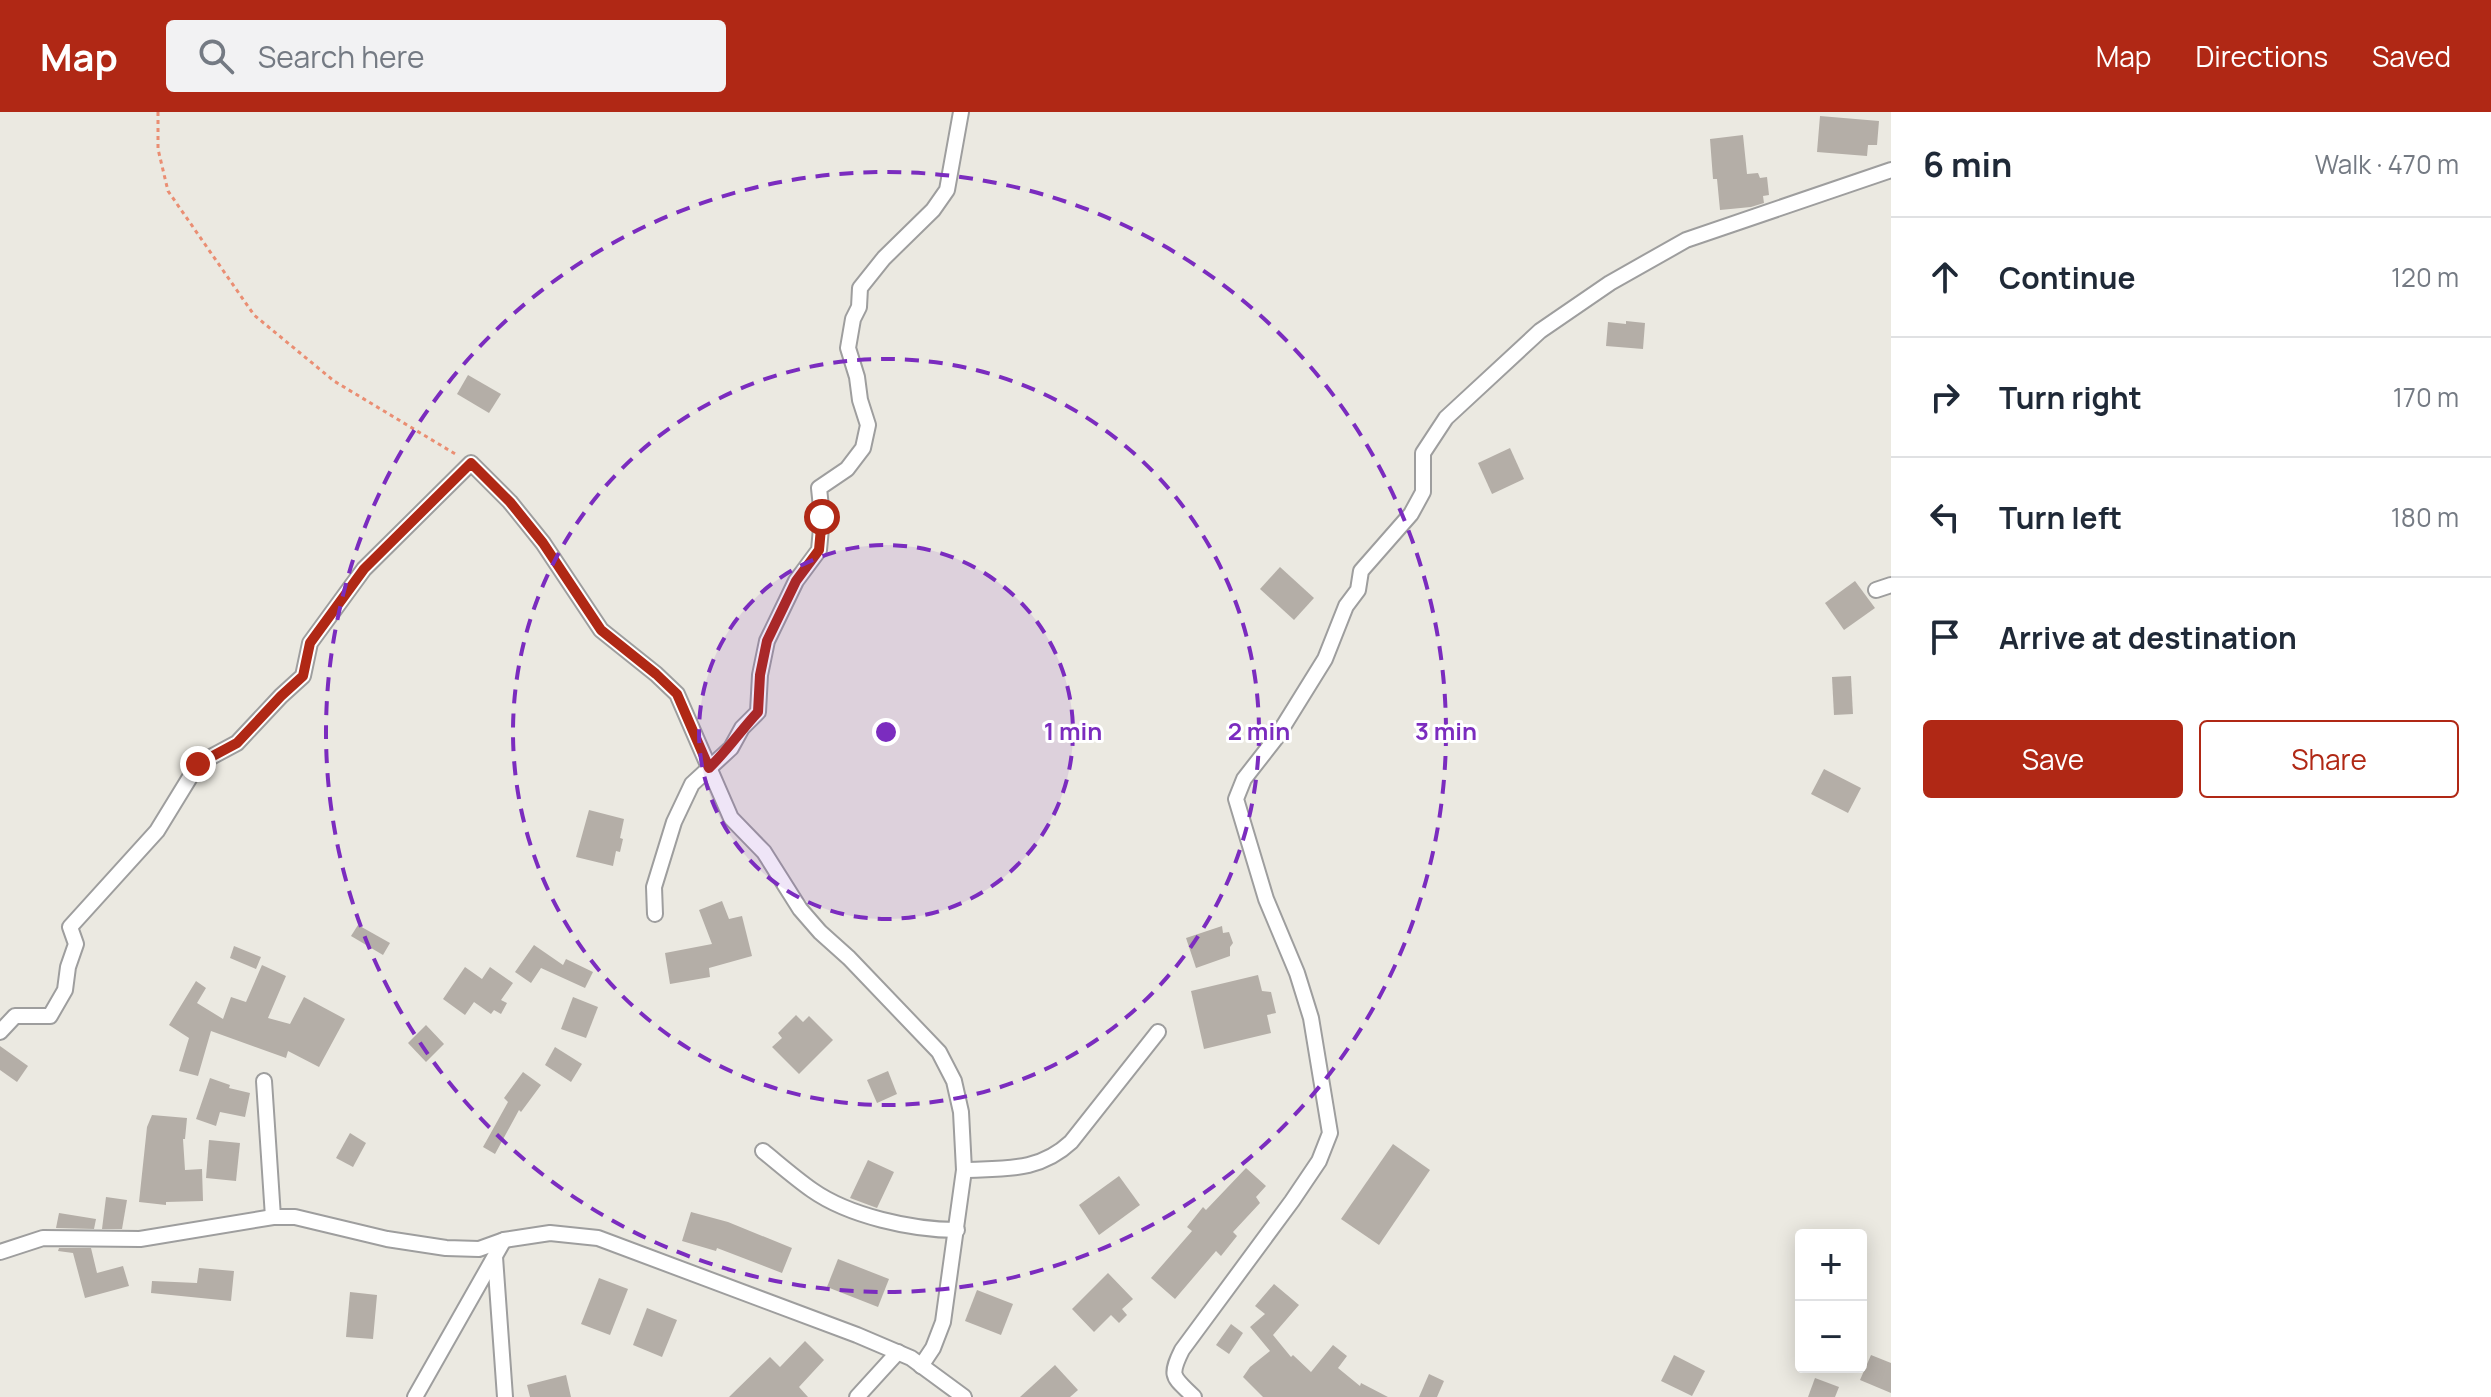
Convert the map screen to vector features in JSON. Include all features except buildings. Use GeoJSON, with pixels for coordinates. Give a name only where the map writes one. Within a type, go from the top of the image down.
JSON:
{"type":"FeatureCollection","features":[{"type":"Feature","properties":{"kind":"street"},"geometry":{"type":"LineString","coordinates":[[655,914],[654,887],[674,822],[692,784],[731,748],[742,728],[758,712],[760,675],[767,641],[796,581],[819,550],[822,517],[819,488],[847,469],[863,448],[868,425],[848,348],[853,319],[859,307],[860,288],[884,258],[933,210],[947,190],[961,112]]}},
{"type":"Feature","properties":{"kind":"street"},"geometry":{"type":"LineString","coordinates":[[1194,1397],[1174,1378],[1173,1372],[1182,1350],[1292,1201],[1319,1161],[1330,1133],[1330,1118],[1311,1018],[1297,973],[1266,899],[1236,799],[1244,779],[1276,738],[1325,659],[1346,606],[1358,590],[1361,571],[1411,514],[1423,492],[1423,453],[1433,435],[1446,418],[1540,331],[1657,255],[1686,240],[1891,170]]}},
{"type":"Feature","properties":{"kind":"street"},"geometry":{"type":"LineString","coordinates":[[0,1032],[15,1016],[50,1016],[65,990],[68,967],[76,944],[70,927],[157,831],[198,764],[237,743],[303,676],[310,643],[364,569],[471,463],[510,502],[543,543],[601,630],[677,694],[731,818],[764,852],[800,909],[939,1052],[954,1081],[961,1112],[964,1170],[943,1322],[933,1348],[921,1366]]}},
{"type":"Feature","properties":{"kind":"street"},"geometry":{"type":"LineString","coordinates":[[1876,590],[1891,585]]}},
{"type":"Feature","properties":{"kind":"street"},"geometry":{"type":"LineString","coordinates":[[964,1170],[1018,1167],[1056,1156],[1071,1142],[1158,1032]]}},
{"type":"Feature","properties":{"kind":"street"},"geometry":{"type":"LineString","coordinates":[[264,1081],[273,1217]]}},
{"type":"Feature","properties":{"kind":"street"},"geometry":{"type":"LineString","coordinates":[[763,1151],[814,1192],[852,1211],[891,1221],[957,1230]]}},
{"type":"Feature","properties":{"kind":"street"},"geometry":{"type":"LineString","coordinates":[[0,1252],[43,1238],[140,1239],[273,1217],[295,1217],[387,1239],[446,1248],[479,1249],[504,1240],[550,1233],[598,1238],[898,1352],[964,1397]]}},
{"type":"Feature","properties":{"kind":"street"},"geometry":{"type":"LineString","coordinates":[[415,1397],[504,1240]]}},
{"type":"Feature","properties":{"kind":"street"},"geometry":{"type":"LineString","coordinates":[[495,1257],[505,1397]]}},
{"type":"Feature","properties":{"kind":"street"},"geometry":{"type":"LineString","coordinates":[[857,1397],[898,1352]]}},
{"type":"Feature","properties":{"kind":"path"},"geometry":{"type":"LineString","coordinates":[[158,112],[158,149],[168,191],[254,315],[334,381],[471,463]]}},
{"type":"Feature","properties":{"kind":"route"},"geometry":{"type":"LineString","coordinates":[[198,764],[237,743],[303,676],[310,643],[364,569],[471,463],[510,502],[561,566],[601,630],[677,694],[709,768],[731,748],[742,728],[758,712],[760,675],[767,641],[796,581],[819,550],[822,517]]}}]}
